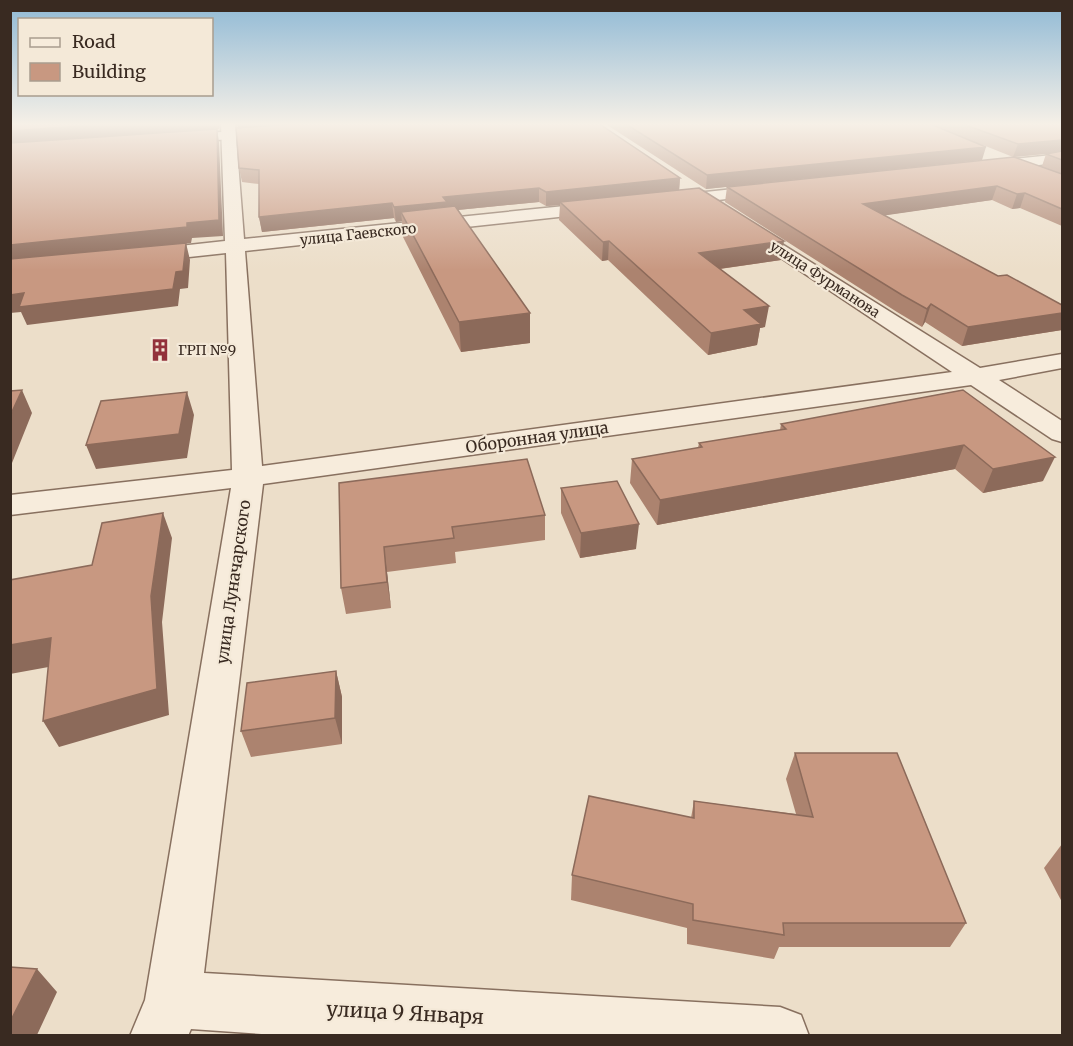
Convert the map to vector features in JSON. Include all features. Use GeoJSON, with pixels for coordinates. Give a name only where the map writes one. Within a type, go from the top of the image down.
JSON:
{"type":"FeatureCollection","features":[{"type":"Feature","properties":{"kind":"street","name":"улица Луначарского"},"geometry":{"type":"LineString","coordinates":[[166,1018],[248,477],[232,172]]}},
{"type":"Feature","properties":{"kind":"street"},"geometry":{"type":"LineString","coordinates":[[1033,172],[1042,175]]}},
{"type":"Feature","properties":{"kind":"street","name":"улица Фурманова"},"geometry":{"type":"LineString","coordinates":[[673,179],[1062,434]]}},
{"type":"Feature","properties":{"kind":"street"},"geometry":{"type":"LineString","coordinates":[[654,202],[793,187]]}},
{"type":"Feature","properties":{"kind":"street","name":"улица Гаевского"},"geometry":{"type":"LineString","coordinates":[[130,257],[237,248],[619,206]]}},
{"type":"Feature","properties":{"kind":"street","name":"Оборонная улица"},"geometry":{"type":"LineString","coordinates":[[10,505],[248,477],[973,377],[1062,360]]}},
{"type":"Feature","properties":{"kind":"street","name":"улица 9 Января"},"geometry":{"type":"LineString","coordinates":[[166,1018],[780,1035]]}},
{"type":"Feature","properties":{"kind":"building"},"geometry":{"type":"Polygon","coordinates":[[[10,172],[218,172],[219,220],[187,223],[187,227],[10,245],[10,172]]]}},
{"type":"Feature","properties":{"kind":"building"},"geometry":{"type":"Polygon","coordinates":[[[259,172],[671,172],[680,178],[546,192],[539,188],[443,197],[447,202],[394,207],[392,203],[259,217],[259,172]]]}},
{"type":"Feature","properties":{"kind":"building"},"geometry":{"type":"Polygon","coordinates":[[[702,172],[739,172],[707,175],[702,172]]]}},
{"type":"Feature","properties":{"kind":"building"},"geometry":{"type":"Polygon","coordinates":[[[872,172],[1056,172],[1062,174],[1062,209],[1025,193],[1017,194],[997,186],[863,204],[998,276],[1007,275],[1062,305],[1062,313],[968,327],[931,304],[927,309],[902,295],[727,187],[872,172]]]}},
{"type":"Feature","properties":{"kind":"building"},"geometry":{"type":"Polygon","coordinates":[[[699,188],[784,241],[699,253],[769,306],[744,310],[761,324],[711,333],[609,241],[603,242],[560,202],[699,188]]]}},
{"type":"Feature","properties":{"kind":"building"},"geometry":{"type":"Polygon","coordinates":[[[455,206],[530,313],[459,322],[401,212],[455,206]]]}},
{"type":"Feature","properties":{"kind":"building"},"geometry":{"type":"Polygon","coordinates":[[[186,243],[183,271],[176,272],[173,289],[19,307],[24,293],[10,295],[10,259],[186,243]]]}},
{"type":"Feature","properties":{"kind":"building"},"geometry":{"type":"Polygon","coordinates":[[[22,390],[10,416],[10,391],[22,390]]]}},
{"type":"Feature","properties":{"kind":"building"},"geometry":{"type":"Polygon","coordinates":[[[963,390],[1055,457],[993,469],[964,445],[660,500],[632,459],[702,447],[699,443],[786,429],[781,424],[963,390]]]}},
{"type":"Feature","properties":{"kind":"building"},"geometry":{"type":"Polygon","coordinates":[[[187,392],[179,434],[86,445],[101,401],[187,392]]]}},
{"type":"Feature","properties":{"kind":"building"},"geometry":{"type":"Polygon","coordinates":[[[527,459],[545,515],[452,527],[454,538],[384,547],[387,582],[341,588],[339,483],[527,459]]]}},
{"type":"Feature","properties":{"kind":"building"},"geometry":{"type":"Polygon","coordinates":[[[617,481],[639,524],[581,533],[561,488],[617,481]]]}},
{"type":"Feature","properties":{"kind":"building"},"geometry":{"type":"Polygon","coordinates":[[[163,513],[151,596],[157,689],[43,721],[51,638],[10,645],[10,580],[92,565],[102,523],[163,513]]]}},
{"type":"Feature","properties":{"kind":"building"},"geometry":{"type":"Polygon","coordinates":[[[336,671],[335,718],[241,731],[247,683],[336,671]]]}},
{"type":"Feature","properties":{"kind":"building"},"geometry":{"type":"Polygon","coordinates":[[[795,753],[897,753],[966,923],[783,923],[784,935],[693,920],[693,904],[572,875],[589,796],[694,818],[694,801],[813,817],[795,753]]]}},
{"type":"Feature","properties":{"kind":"building"},"geometry":{"type":"Polygon","coordinates":[[[10,967],[37,969],[10,1022],[10,967]]]}},
{"type":"Feature","properties":{"kind":"place","name":"ГРП №9"},"geometry":{"type":"Point","coordinates":[160,350]}}]}
